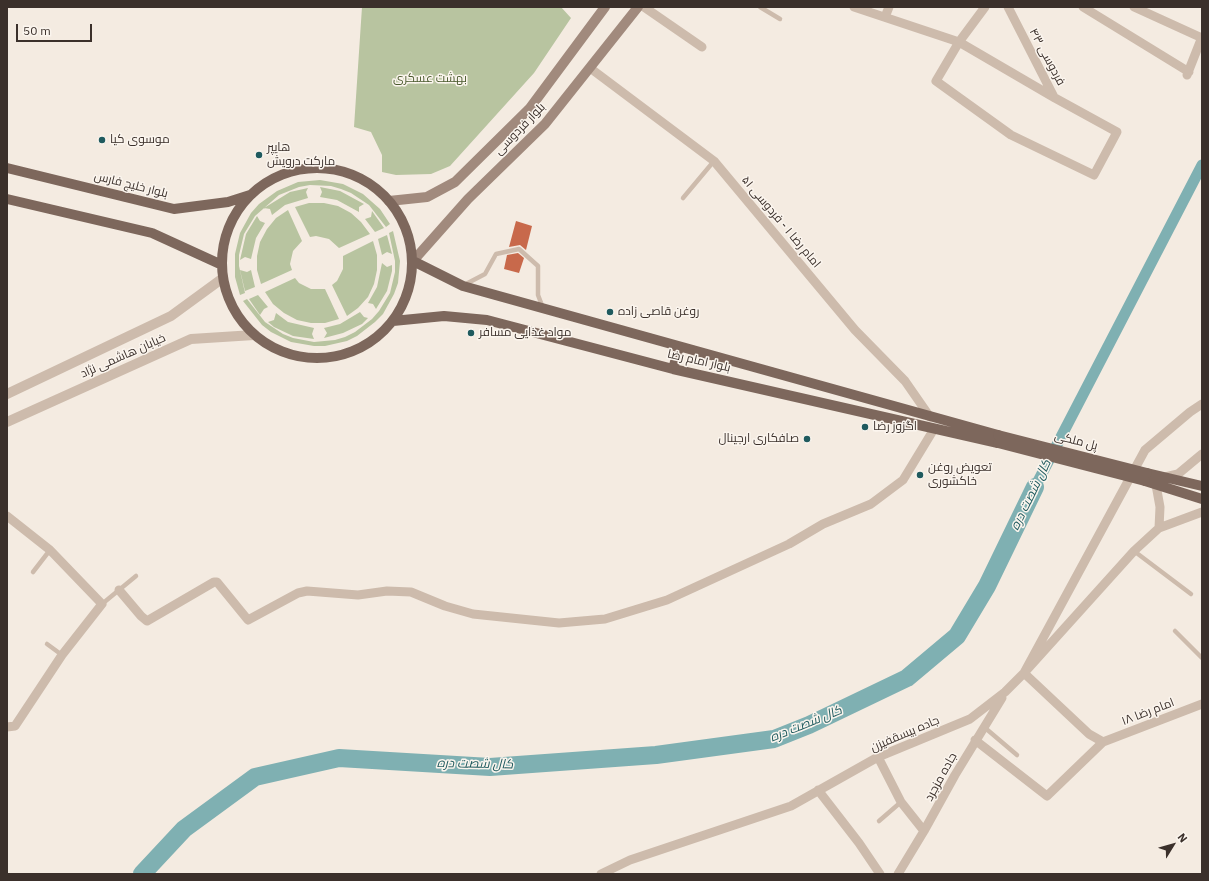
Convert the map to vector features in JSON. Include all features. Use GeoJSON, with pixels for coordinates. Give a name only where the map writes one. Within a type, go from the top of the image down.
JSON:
{"type":"FeatureCollection","features":[{"type":"Feature","properties":{"kind":"main road","name":"بلوار فردوسی"},"geometry":{"type":"LineString","coordinates":[[390,201],[427,197],[455,182],[530,108],[606,7]]}},
{"type":"Feature","properties":{"kind":"main road","name":"بلوار فردوسی"},"geometry":{"type":"LineString","coordinates":[[413,261],[468,199],[545,124],[638,7]]}},
{"type":"Feature","properties":{"kind":"main road","name":"بلوار خلیج فارس"},"geometry":{"type":"LineString","coordinates":[[7,168],[174,209],[228,202],[250,195]]}},
{"type":"Feature","properties":{"kind":"main road"},"geometry":{"type":"LineString","coordinates":[[321,168],[334,169],[359,177],[390,201],[406,229],[413,261],[412,274],[406,299],[393,321],[384,331],[364,347],[346,354],[327,358],[301,357],[288,354],[276,349],[254,335],[237,315],[226,291],[222,266],[222,252],[228,227],[234,215],[250,195],[271,179],[283,174],[295,170],[321,168]]}},
{"type":"Feature","properties":{"kind":"main road"},"geometry":{"type":"LineString","coordinates":[[7,199],[152,233],[222,266]]}},
{"type":"Feature","properties":{"kind":"main road","name":"بلوار امام رضا"},"geometry":{"type":"LineString","coordinates":[[413,261],[463,286],[930,417],[998,439]]}},
{"type":"Feature","properties":{"kind":"main road","name":"بلوار امام رضا"},"geometry":{"type":"LineString","coordinates":[[393,321],[444,316],[487,320],[673,369],[934,430],[998,439]]}},
{"type":"Feature","properties":{"kind":"main road"},"geometry":{"type":"LineString","coordinates":[[673,369],[679,347]]}},
{"type":"Feature","properties":{"kind":"main road","name":"پل ملکی"},"geometry":{"type":"LineString","coordinates":[[998,439],[1146,477]]}},
{"type":"Feature","properties":{"kind":"main road"},"geometry":{"type":"LineString","coordinates":[[1146,477],[1164,477],[1202,486]]}},
{"type":"Feature","properties":{"kind":"main road"},"geometry":{"type":"LineString","coordinates":[[1146,477],[1156,485],[1202,499]]}},
{"type":"Feature","properties":{"kind":"street"},"geometry":{"type":"LineString","coordinates":[[644,7],[702,47]]}},
{"type":"Feature","properties":{"kind":"street"},"geometry":{"type":"LineString","coordinates":[[852,7],[959,42],[1055,98]]}},
{"type":"Feature","properties":{"kind":"street"},"geometry":{"type":"LineString","coordinates":[[885,17],[889,7]]}},
{"type":"Feature","properties":{"kind":"street"},"geometry":{"type":"LineString","coordinates":[[959,42],[984,7]]}},
{"type":"Feature","properties":{"kind":"street","name":"فردوسی ۴۳"},"geometry":{"type":"LineString","coordinates":[[959,42],[936,81],[1011,135],[1094,175],[1117,132],[1055,98],[1008,7]]}},
{"type":"Feature","properties":{"kind":"street"},"geometry":{"type":"LineString","coordinates":[[1087,8],[1188,73],[1202,37],[1134,7]]}},
{"type":"Feature","properties":{"kind":"street","name":"امام رضا ۱ - فردوسی ۵۱"},"geometry":{"type":"LineString","coordinates":[[590,68],[714,161],[855,330],[905,381],[930,417]]}},
{"type":"Feature","properties":{"kind":"street","name":"خیابان هاشمی نژاد"},"geometry":{"type":"LineString","coordinates":[[7,394],[171,316],[223,278]]}},
{"type":"Feature","properties":{"kind":"street","name":"خیابان هاشمی نژاد"},"geometry":{"type":"LineString","coordinates":[[7,422],[190,339],[254,335]]}},
{"type":"Feature","properties":{"kind":"street"},"geometry":{"type":"LineString","coordinates":[[975,740],[1047,796],[1103,742],[1089,734],[1024,673],[1146,450],[1190,412],[1202,404]]}},
{"type":"Feature","properties":{"kind":"street"},"geometry":{"type":"LineString","coordinates":[[119,590],[141,616],[148,621],[214,582],[217,582],[248,620],[298,593],[307,591],[358,594],[387,591],[411,592],[445,606],[473,614],[559,623],[605,619],[667,600],[789,544],[823,524],[871,504],[903,480],[934,430]]}},
{"type":"Feature","properties":{"kind":"street"},"geometry":{"type":"LineString","coordinates":[[1164,477],[1178,474],[1202,454]]}},
{"type":"Feature","properties":{"kind":"street"},"geometry":{"type":"LineString","coordinates":[[1156,485],[1160,507],[1159,528],[1202,512]]}},
{"type":"Feature","properties":{"kind":"street"},"geometry":{"type":"LineString","coordinates":[[7,516],[50,550],[102,604],[62,655],[15,726],[7,726]]}},
{"type":"Feature","properties":{"kind":"street","name":"جاده بیسقفیزن"},"geometry":{"type":"LineString","coordinates":[[601,874],[630,860],[791,806],[878,757],[970,719],[1005,692],[1024,673],[1134,551],[1159,528]]}},
{"type":"Feature","properties":{"kind":"street","name":"جاده مزجرد"},"geometry":{"type":"LineString","coordinates":[[898,874],[975,740],[1005,692]]}},
{"type":"Feature","properties":{"kind":"street","name":"امام رضا ۱۸"},"geometry":{"type":"LineString","coordinates":[[1103,742],[1202,704]]}},
{"type":"Feature","properties":{"kind":"street"},"geometry":{"type":"LineString","coordinates":[[878,757],[901,802],[924,831]]}},
{"type":"Feature","properties":{"kind":"street"},"geometry":{"type":"LineString","coordinates":[[818,790],[859,843],[880,874]]}},
{"type":"Feature","properties":{"kind":"lane"},"geometry":{"type":"LineString","coordinates":[[760,7],[780,19]]}},
{"type":"Feature","properties":{"kind":"lane"},"geometry":{"type":"LineString","coordinates":[[682,198],[714,161]]}},
{"type":"Feature","properties":{"kind":"lane"},"geometry":{"type":"LineString","coordinates":[[463,286],[485,274],[496,254],[519,249],[538,266],[538,295],[544,309]]}},
{"type":"Feature","properties":{"kind":"lane"},"geometry":{"type":"LineString","coordinates":[[33,572],[50,550]]}},
{"type":"Feature","properties":{"kind":"lane"},"geometry":{"type":"LineString","coordinates":[[1134,551],[1191,594]]}},
{"type":"Feature","properties":{"kind":"lane"},"geometry":{"type":"LineString","coordinates":[[102,604],[136,576]]}},
{"type":"Feature","properties":{"kind":"lane"},"geometry":{"type":"LineString","coordinates":[[1175,631],[1202,658]]}},
{"type":"Feature","properties":{"kind":"lane"},"geometry":{"type":"LineString","coordinates":[[47,644],[62,655]]}},
{"type":"Feature","properties":{"kind":"lane"},"geometry":{"type":"LineString","coordinates":[[984,727],[1017,755]]}},
{"type":"Feature","properties":{"kind":"lane"},"geometry":{"type":"LineString","coordinates":[[878,821],[901,802]]}},
{"type":"Feature","properties":{"kind":"green space","name":"بهشت عسکری"},"geometry":{"type":"Polygon","coordinates":[[[362,7],[561,7],[571,18],[534,73],[450,166],[431,174],[396,175],[382,172],[382,155],[371,132],[354,127],[362,7]]]}},
{"type":"Feature","properties":{"kind":"green space"},"geometry":{"type":"Polygon","coordinates":[[[320,180],[343,184],[363,194],[380,209],[390,224],[386,227],[369,205],[351,193],[331,186],[310,185],[299,187],[279,195],[255,216],[244,234],[239,255],[239,266],[245,293],[240,295],[235,277],[235,254],[240,233],[251,213],[259,204],[277,191],[298,182],[320,180]]]}},
{"type":"Feature","properties":{"kind":"green space"},"geometry":{"type":"Polygon","coordinates":[[[320,187],[340,191],[364,204],[359,207],[359,212],[337,200],[320,197],[322,192],[320,187]]]}},
{"type":"Feature","properties":{"kind":"green space"},"geometry":{"type":"Polygon","coordinates":[[[308,188],[306,192],[308,198],[285,205],[272,215],[270,209],[264,208],[290,192],[308,188]]]}},
{"type":"Feature","properties":{"kind":"green space"},"geometry":{"type":"Polygon","coordinates":[[[309,203],[324,203],[338,206],[351,213],[361,222],[370,234],[339,248],[329,239],[316,236],[310,237],[295,207],[309,203]]]}},
{"type":"Feature","properties":{"kind":"green space"},"geometry":{"type":"Polygon","coordinates":[[[288,210],[302,241],[293,251],[290,264],[292,270],[261,284],[257,270],[257,256],[260,242],[267,229],[276,218],[288,210]]]}},
{"type":"Feature","properties":{"kind":"green space"},"geometry":{"type":"Polygon","coordinates":[[[372,211],[384,228],[375,232],[365,219],[371,217],[372,211]]]}},
{"type":"Feature","properties":{"kind":"green space"},"geometry":{"type":"Polygon","coordinates":[[[257,216],[260,221],[265,223],[256,238],[251,259],[245,257],[240,260],[246,234],[257,216]]]}},
{"type":"Feature","properties":{"kind":"green space"},"geometry":{"type":"Polygon","coordinates":[[[393,231],[400,261],[398,283],[394,294],[383,314],[375,322],[357,336],[347,341],[325,346],[314,346],[291,342],[271,332],[262,325],[243,301],[247,299],[265,322],[283,334],[293,338],[314,342],[335,340],[345,337],[355,332],[372,319],[379,311],[390,293],[395,272],[395,261],[389,233],[393,231]]]}},
{"type":"Feature","properties":{"kind":"green space"},"geometry":{"type":"Polygon","coordinates":[[[387,235],[392,254],[387,252],[382,255],[378,239],[387,235]]]}},
{"type":"Feature","properties":{"kind":"green space"},"geometry":{"type":"Polygon","coordinates":[[[373,241],[377,255],[377,270],[374,284],[368,297],[358,308],[347,316],[332,285],[337,281],[343,269],[343,256],[373,241]]]}},
{"type":"Feature","properties":{"kind":"green space"},"geometry":{"type":"Polygon","coordinates":[[[382,263],[387,267],[392,265],[392,271],[387,291],[376,309],[373,304],[368,303],[377,287],[382,263]]]}},
{"type":"Feature","properties":{"kind":"green space"},"geometry":{"type":"Polygon","coordinates":[[[240,270],[247,272],[251,270],[255,287],[245,291],[240,270]]]}},
{"type":"Feature","properties":{"kind":"green space"},"geometry":{"type":"Polygon","coordinates":[[[295,278],[299,283],[311,289],[325,289],[339,319],[325,323],[311,323],[297,320],[284,313],[273,304],[265,292],[295,278]]]}},
{"type":"Feature","properties":{"kind":"green space"},"geometry":{"type":"Polygon","coordinates":[[[258,295],[268,307],[264,309],[260,315],[249,299],[258,295]]]}},
{"type":"Feature","properties":{"kind":"green space"},"geometry":{"type":"Polygon","coordinates":[[[360,312],[364,317],[368,318],[362,324],[343,333],[324,338],[327,333],[324,328],[340,324],[360,312]]]}},
{"type":"Feature","properties":{"kind":"green space"},"geometry":{"type":"Polygon","coordinates":[[[276,313],[288,322],[314,328],[312,334],[314,339],[293,336],[274,327],[268,322],[274,320],[276,313]]]}},
{"type":"Feature","properties":{"kind":"building"},"geometry":{"type":"Polygon","coordinates":[[[516,221],[532,226],[526,250],[520,245],[509,247],[516,221]]]}},
{"type":"Feature","properties":{"kind":"building"},"geometry":{"type":"Polygon","coordinates":[[[518,253],[524,258],[519,273],[504,269],[507,255],[518,253]]]}},
{"type":"Feature","properties":{"kind":"waterway","name":"کال شصت دره"},"geometry":{"type":"LineString","coordinates":[[1035,487],[1202,165]]}},
{"type":"Feature","properties":{"kind":"waterway","name":"کال شصت دره"},"geometry":{"type":"LineString","coordinates":[[142,874],[184,829],[255,777],[339,758],[490,767],[656,755],[774,739],[809,725],[907,678],[957,636],[987,586],[1035,487]]}},
{"type":"Feature","properties":{"kind":"place","name":"موسوی کیا"},"geometry":{"type":"Point","coordinates":[102,140]}},
{"type":"Feature","properties":{"kind":"place","name":"هایپر مارکت درویش"},"geometry":{"type":"Point","coordinates":[259,155]}},
{"type":"Feature","properties":{"kind":"place","name":"روغن قاصی زاده"},"geometry":{"type":"Point","coordinates":[610,312]}},
{"type":"Feature","properties":{"kind":"place","name":"مواد غذایی مسافر"},"geometry":{"type":"Point","coordinates":[471,333]}},
{"type":"Feature","properties":{"kind":"place","name":"اگزوز رضا"},"geometry":{"type":"Point","coordinates":[865,427]}},
{"type":"Feature","properties":{"kind":"place","name":"صافکاری ارجینال"},"geometry":{"type":"Point","coordinates":[807,439]}},
{"type":"Feature","properties":{"kind":"place","name":"تعویض روغن خاکشوری"},"geometry":{"type":"Point","coordinates":[920,475]}}]}
